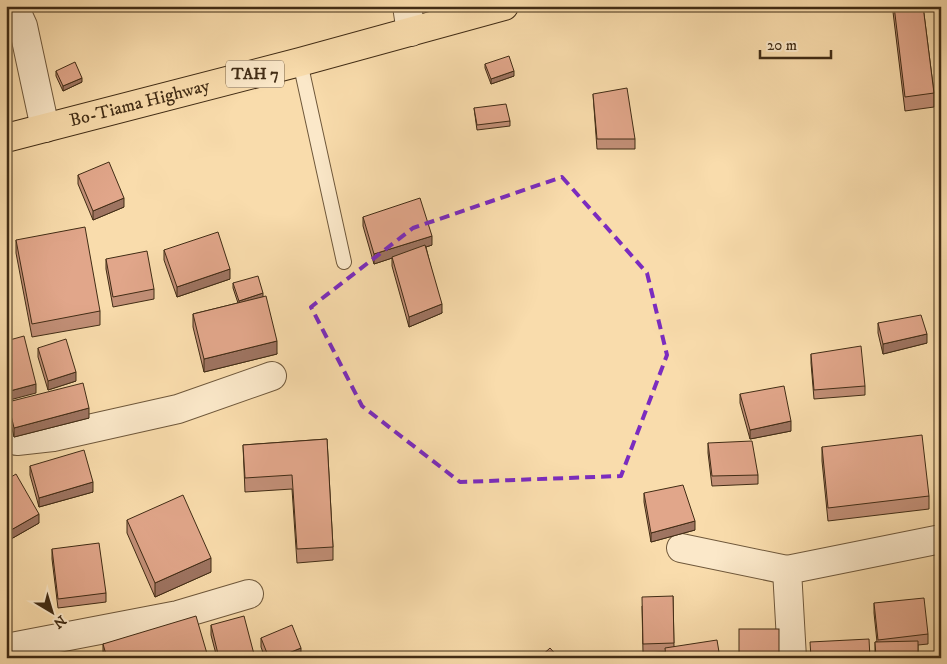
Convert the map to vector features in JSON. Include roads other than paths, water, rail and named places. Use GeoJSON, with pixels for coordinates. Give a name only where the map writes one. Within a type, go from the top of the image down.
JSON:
{"type":"FeatureCollection","features":[{"type":"Feature","properties":{"kind":"highway","name":"Bo-Tiama Highway"},"geometry":{"type":"LineString","coordinates":[[6,138],[300,62],[409,19],[504,6]]}},
{"type":"Feature","properties":{"kind":"street"},"geometry":{"type":"LineString","coordinates":[[14,6],[23,26],[45,128]]}},
{"type":"Feature","properties":{"kind":"street"},"geometry":{"type":"LineString","coordinates":[[6,435],[17,440],[53,437],[178,408],[272,376]]}},
{"type":"Feature","properties":{"kind":"street"},"geometry":{"type":"LineString","coordinates":[[681,548],[787,570],[941,539]]}},
{"type":"Feature","properties":{"kind":"street"},"geometry":{"type":"LineString","coordinates":[[787,570],[792,658]]}},
{"type":"Feature","properties":{"kind":"street"},"geometry":{"type":"LineString","coordinates":[[6,648],[178,615],[249,594]]}},
{"type":"Feature","properties":{"kind":"lane"},"geometry":{"type":"LineString","coordinates":[[300,62],[344,262]]}}]}
